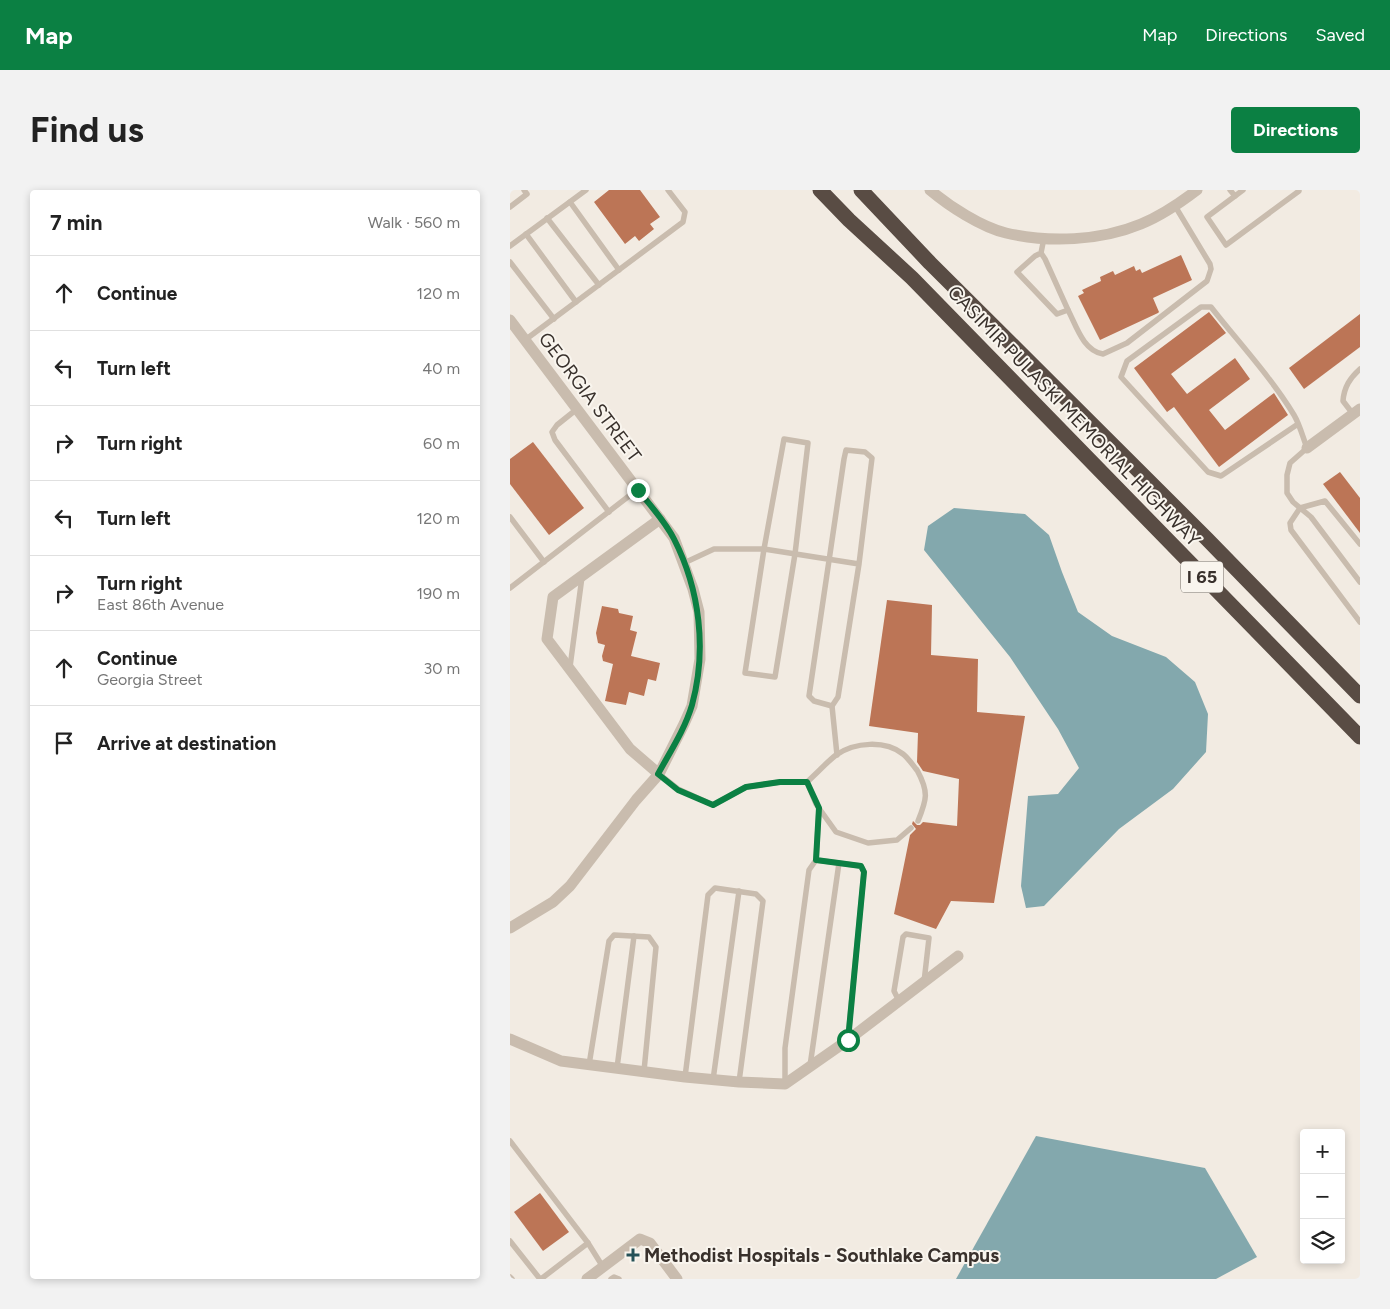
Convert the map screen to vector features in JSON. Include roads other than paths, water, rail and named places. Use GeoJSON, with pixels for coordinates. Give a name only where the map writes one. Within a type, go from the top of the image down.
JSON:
{"type":"FeatureCollection","features":[{"type":"Feature","properties":{"kind":"highway","name":"CASIMIR PULASKI MEMORIAL HIGHWAY"},"geometry":{"type":"LineString","coordinates":[[820,190],[849,220],[912,278],[1360,737]]}},
{"type":"Feature","properties":{"kind":"highway","name":"CASIMIR PULASKI MEMORIAL HIGHWAY"},"geometry":{"type":"LineString","coordinates":[[861,190],[930,263],[1200,532],[1360,696]]}},
{"type":"Feature","properties":{"kind":"street"},"geometry":{"type":"LineString","coordinates":[[930,190],[951,207],[1004,233],[1064,239],[1104,235],[1142,224],[1175,206],[1197,190]]}},
{"type":"Feature","properties":{"kind":"street","name":"GEORGIA STREET"},"geometry":{"type":"LineString","coordinates":[[510,320],[674,538],[693,589],[698,612],[700,659],[692,706],[658,774],[570,886],[553,902],[510,928]]}},
{"type":"Feature","properties":{"kind":"street"},"geometry":{"type":"LineString","coordinates":[[1307,448],[1358,412]]}},
{"type":"Feature","properties":{"kind":"street"},"geometry":{"type":"LineString","coordinates":[[658,774],[630,749],[547,640],[552,597],[660,518]]}},
{"type":"Feature","properties":{"kind":"street"},"geometry":{"type":"LineString","coordinates":[[510,1038],[561,1061],[713,1080],[785,1084],[848,1040],[958,956]]}},
{"type":"Feature","properties":{"kind":"street"},"geometry":{"type":"LineString","coordinates":[[587,1279],[640,1239],[650,1243],[677,1279]]}},
{"type":"Feature","properties":{"kind":"lane"},"geometry":{"type":"LineString","coordinates":[[510,207],[528,194],[524,190]]}},
{"type":"Feature","properties":{"kind":"lane"},"geometry":{"type":"LineString","coordinates":[[510,246],[586,190]]}},
{"type":"Feature","properties":{"kind":"lane"},"geometry":{"type":"LineString","coordinates":[[525,340],[683,222],[685,212],[668,190]]}},
{"type":"Feature","properties":{"kind":"lane"},"geometry":{"type":"LineString","coordinates":[[1230,190],[1235,196]]}},
{"type":"Feature","properties":{"kind":"lane"},"geometry":{"type":"LineString","coordinates":[[1243,190],[1207,217],[1226,245],[1299,190]]}},
{"type":"Feature","properties":{"kind":"lane"},"geometry":{"type":"LineString","coordinates":[[570,202],[620,270]]}},
{"type":"Feature","properties":{"kind":"lane"},"geometry":{"type":"LineString","coordinates":[[1042,238],[1041,254],[1068,310],[1087,345],[1092,350],[1102,354],[1127,344],[1207,281],[1211,270],[1210,264],[1175,206]]}},
{"type":"Feature","properties":{"kind":"lane"},"geometry":{"type":"LineString","coordinates":[[547,218],[599,285]]}},
{"type":"Feature","properties":{"kind":"lane"},"geometry":{"type":"LineString","coordinates":[[526,234],[576,302]]}},
{"type":"Feature","properties":{"kind":"lane"},"geometry":{"type":"LineString","coordinates":[[1041,254],[1035,256],[1017,272],[1057,314],[1068,310]]}},
{"type":"Feature","properties":{"kind":"lane"},"geometry":{"type":"LineString","coordinates":[[510,262],[554,318]]}},
{"type":"Feature","properties":{"kind":"lane"},"geometry":{"type":"LineString","coordinates":[[1298,424],[1221,476],[1208,472],[1121,377],[1127,361],[1202,307],[1211,307],[1267,378],[1298,424],[1307,448],[1290,463],[1287,475],[1287,493],[1311,517],[1360,582]]}},
{"type":"Feature","properties":{"kind":"lane"},"geometry":{"type":"LineString","coordinates":[[1358,412],[1343,402],[1344,391],[1351,378],[1360,369]]}},
{"type":"Feature","properties":{"kind":"lane"},"geometry":{"type":"LineString","coordinates":[[577,409],[557,425],[552,432],[555,440],[609,512]]}},
{"type":"Feature","properties":{"kind":"lane"},"geometry":{"type":"LineString","coordinates":[[784,439],[808,443],[795,554],[775,677],[745,673],[764,549],[784,439]]}},
{"type":"Feature","properties":{"kind":"lane"},"geometry":{"type":"LineString","coordinates":[[832,706],[814,701],[809,696],[846,450],[865,452],[872,458],[859,564],[838,696],[832,706],[837,754]]}},
{"type":"Feature","properties":{"kind":"lane"},"geometry":{"type":"LineString","coordinates":[[510,588],[638,490]]}},
{"type":"Feature","properties":{"kind":"lane"},"geometry":{"type":"LineString","coordinates":[[1360,544],[1325,501],[1300,508],[1290,523],[1291,530],[1360,622]]}},
{"type":"Feature","properties":{"kind":"lane"},"geometry":{"type":"LineString","coordinates":[[510,517],[544,562]]}},
{"type":"Feature","properties":{"kind":"lane"},"geometry":{"type":"LineString","coordinates":[[684,563],[714,548],[764,549],[859,564]]}},
{"type":"Feature","properties":{"kind":"lane"},"geometry":{"type":"LineString","coordinates":[[570,669],[582,575]]}},
{"type":"Feature","properties":{"kind":"lane"},"geometry":{"type":"LineString","coordinates":[[658,774],[678,790],[713,805],[746,787],[780,782],[807,782],[837,754],[852,748],[870,744],[887,746],[903,754],[917,769],[924,784],[926,802],[918,822]]}},
{"type":"Feature","properties":{"kind":"lane"},"geometry":{"type":"LineString","coordinates":[[807,782],[819,808],[836,832],[868,843],[897,840],[912,828]]}},
{"type":"Feature","properties":{"kind":"lane"},"geometry":{"type":"LineString","coordinates":[[785,1084],[785,1048],[809,870],[816,860],[819,808]]}},
{"type":"Feature","properties":{"kind":"lane"},"geometry":{"type":"LineString","coordinates":[[816,860],[861,866],[864,872],[848,1040]]}},
{"type":"Feature","properties":{"kind":"lane"},"geometry":{"type":"LineString","coordinates":[[810,1066],[839,864]]}},
{"type":"Feature","properties":{"kind":"lane"},"geometry":{"type":"LineString","coordinates":[[685,1077],[708,895],[715,888],[756,894],[763,901],[739,1082]]}},
{"type":"Feature","properties":{"kind":"lane"},"geometry":{"type":"LineString","coordinates":[[713,1080],[739,891]]}},
{"type":"Feature","properties":{"kind":"lane"},"geometry":{"type":"LineString","coordinates":[[899,1001],[894,991],[903,937],[906,934],[929,938],[924,982]]}},
{"type":"Feature","properties":{"kind":"lane"},"geometry":{"type":"LineString","coordinates":[[589,1065],[609,941],[614,935],[649,937],[656,947],[644,1071]]}},
{"type":"Feature","properties":{"kind":"lane"},"geometry":{"type":"LineString","coordinates":[[617,1068],[634,936]]}},
{"type":"Feature","properties":{"kind":"lane"},"geometry":{"type":"LineString","coordinates":[[510,1142],[588,1243],[603,1267]]}},
{"type":"Feature","properties":{"kind":"lane"},"geometry":{"type":"LineString","coordinates":[[510,1241],[540,1279],[588,1243]]}},
{"type":"Feature","properties":{"kind":"lane"},"geometry":{"type":"LineString","coordinates":[[611,1279],[614,1277],[619,1279]]}},
{"type":"Feature","properties":{"kind":"water"},"geometry":{"type":"Polygon","coordinates":[[[954,508],[1025,514],[1049,535],[1078,612],[1112,636],[1166,657],[1195,682],[1208,714],[1206,752],[1173,789],[1119,829],[1044,906],[1026,908],[1021,886],[1028,796],[1058,794],[1079,768],[1058,729],[1010,657],[924,550],[928,526],[954,508]]]}},
{"type":"Feature","properties":{"kind":"water"},"geometry":{"type":"Polygon","coordinates":[[[1036,1136],[1205,1168],[1257,1257],[1216,1279],[956,1279],[1036,1136]]]}},
{"type":"Feature","properties":{"kind":"place","name":"Methodist Hospitals - Southlake Campus"},"geometry":{"type":"Point","coordinates":[633,1255]}}]}
